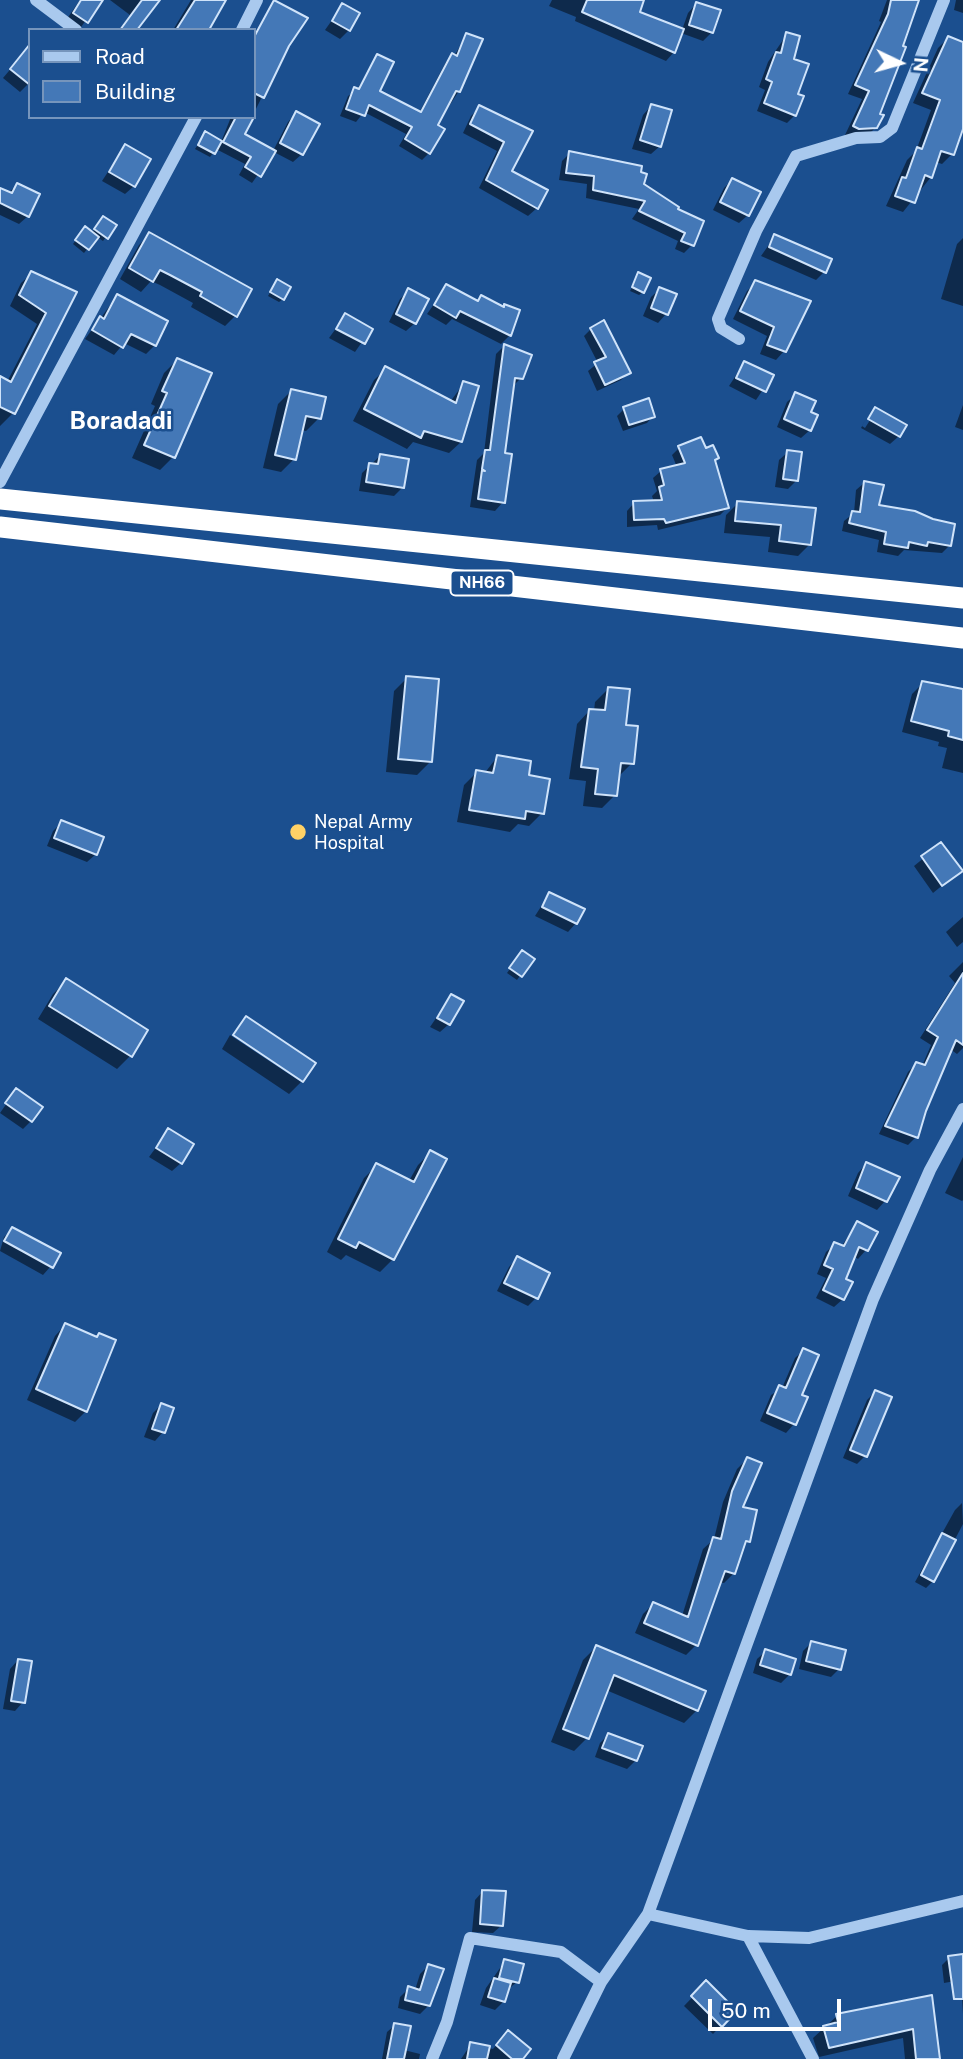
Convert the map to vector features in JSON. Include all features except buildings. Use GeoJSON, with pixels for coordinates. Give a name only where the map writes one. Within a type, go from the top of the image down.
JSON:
{"type":"FeatureCollection","features":[{"type":"Feature","properties":{"kind":"highway","name":"NH66"},"geometry":{"type":"LineString","coordinates":[[0,499],[963,598]]}},
{"type":"Feature","properties":{"kind":"highway","name":"NH66"},"geometry":{"type":"LineString","coordinates":[[0,527],[963,638]]}},
{"type":"Feature","properties":{"kind":"street"},"geometry":{"type":"LineString","coordinates":[[36,0],[73,28]]}},
{"type":"Feature","properties":{"kind":"street"},"geometry":{"type":"LineString","coordinates":[[243,28],[257,0]]}},
{"type":"Feature","properties":{"kind":"street"},"geometry":{"type":"LineString","coordinates":[[739,339],[722,328],[718,319],[756,231],[796,156],[856,138],[880,137],[892,128],[944,0]]}},
{"type":"Feature","properties":{"kind":"street"},"geometry":{"type":"LineString","coordinates":[[0,482],[194,119]]}},
{"type":"Feature","properties":{"kind":"street"},"geometry":{"type":"LineString","coordinates":[[563,2059],[601,1983],[648,1914],[873,1300],[930,1170],[963,1109]]}},
{"type":"Feature","properties":{"kind":"street"},"geometry":{"type":"LineString","coordinates":[[648,1914],[748,1936],[808,1938],[963,1901]]}},
{"type":"Feature","properties":{"kind":"street"},"geometry":{"type":"LineString","coordinates":[[748,1936],[813,2059]]}},
{"type":"Feature","properties":{"kind":"street"},"geometry":{"type":"LineString","coordinates":[[432,2059],[446,2022],[470,1937],[561,1952],[601,1983]]}},
{"type":"Feature","properties":{"kind":"place","name":"Nepal Army Hospital"},"geometry":{"type":"Point","coordinates":[298,832]}},
{"type":"Feature","properties":{"kind":"district","name":"Boradadi"},"geometry":{"type":"Point","coordinates":[121,422]}}]}
